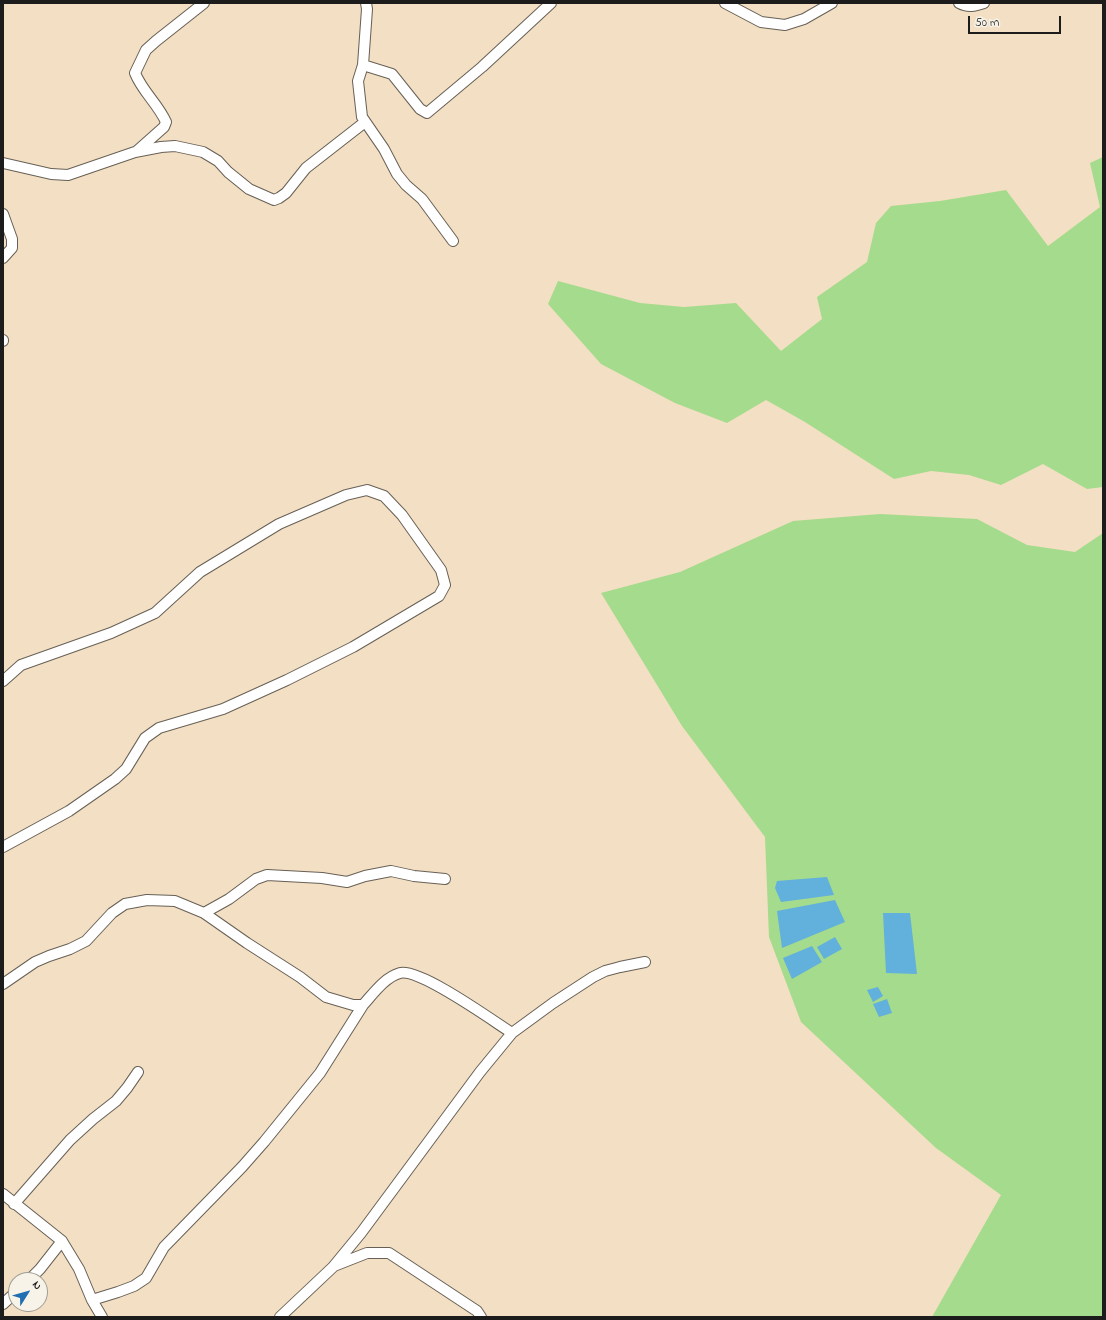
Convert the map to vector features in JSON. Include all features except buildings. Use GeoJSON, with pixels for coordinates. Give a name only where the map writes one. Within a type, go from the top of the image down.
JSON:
{"type":"FeatureCollection","features":[{"type":"Feature","properties":{"kind":"street"},"geometry":{"type":"LineString","coordinates":[[135,152],[164,127],[166,122],[163,115],[139,84],[135,73],[139,63],[146,50],[204,3]]}},
{"type":"Feature","properties":{"kind":"street"},"geometry":{"type":"LineString","coordinates":[[366,3],[367,9],[363,65],[358,81],[362,116],[384,149],[397,174],[406,185],[422,199],[452,241]]}},
{"type":"Feature","properties":{"kind":"street"},"geometry":{"type":"LineString","coordinates":[[363,65],[392,74],[420,109],[427,113],[482,67],[551,3]]}},
{"type":"Feature","properties":{"kind":"street"},"geometry":{"type":"LineString","coordinates":[[725,3],[760,22],[785,25],[804,19],[832,3]]}},
{"type":"Feature","properties":{"kind":"street"},"geometry":{"type":"LineString","coordinates":[[959,3],[965,6],[975,6],[984,3]]}},
{"type":"Feature","properties":{"kind":"street"},"geometry":{"type":"LineString","coordinates":[[3,163],[51,174],[68,175],[135,152],[175,146],[203,152],[218,161],[228,172],[248,189],[274,200],[286,193],[306,168],[365,122]]}},
{"type":"Feature","properties":{"kind":"street"},"geometry":{"type":"LineString","coordinates":[[3,214],[12,239],[12,248],[3,258]]}},
{"type":"Feature","properties":{"kind":"street"},"geometry":{"type":"LineString","coordinates":[[3,681],[21,665],[111,633],[155,613],[200,572],[279,524],[346,495],[368,490],[384,496],[402,516],[441,570],[445,584],[439,596],[340,654],[287,680],[223,708],[159,728],[145,738],[126,769],[115,779],[70,811],[3,847]]}},
{"type":"Feature","properties":{"kind":"street"},"geometry":{"type":"LineString","coordinates":[[204,913],[229,899],[256,879],[267,875],[322,878],[347,882],[365,876],[391,871],[414,876],[445,879]]}},
{"type":"Feature","properties":{"kind":"street"},"geometry":{"type":"LineString","coordinates":[[3,984],[35,962],[70,949],[86,941],[112,913],[125,904],[147,900],[175,901],[204,913],[246,943],[300,976],[326,997],[353,1006],[363,1005]]}},
{"type":"Feature","properties":{"kind":"street"},"geometry":{"type":"LineString","coordinates":[[280,1317],[332,1267],[361,1234],[480,1072],[512,1034],[593,977],[606,971],[645,962]]}},
{"type":"Feature","properties":{"kind":"street"},"geometry":{"type":"LineString","coordinates":[[92,1300],[134,1286],[146,1278],[164,1247],[242,1167],[264,1142],[320,1072],[363,1005],[387,980],[400,973],[410,973],[427,980],[512,1034]]}},
{"type":"Feature","properties":{"kind":"street"},"geometry":{"type":"LineString","coordinates":[[14,1204],[70,1140],[116,1101],[138,1072]]}},
{"type":"Feature","properties":{"kind":"street"},"geometry":{"type":"LineString","coordinates":[[3,1194],[62,1241],[79,1270],[92,1300],[102,1317]]}},
{"type":"Feature","properties":{"kind":"street"},"geometry":{"type":"LineString","coordinates":[[37,1272],[62,1241]]}},
{"type":"Feature","properties":{"kind":"street"},"geometry":{"type":"LineString","coordinates":[[332,1267],[367,1253],[389,1253],[477,1311],[481,1317]]}},
{"type":"Feature","properties":{"kind":"green space"},"geometry":{"type":"Polygon","coordinates":[[[1103,157],[1103,487],[1087,489],[1043,464],[1001,485],[969,475],[931,471],[894,479],[805,422],[766,400],[727,423],[675,403],[601,364],[548,304],[558,281],[640,303],[684,307],[736,303],[781,351],[822,319],[817,297],[867,262],[876,223],[891,206],[940,201],[1006,190],[1048,246],[1100,207],[1090,163],[1103,157]]]}},
{"type":"Feature","properties":{"kind":"green space"},"geometry":{"type":"Polygon","coordinates":[[[880,514],[977,519],[1027,545],[1075,552],[1103,533],[1103,1317],[932,1317],[1001,1195],[936,1148],[801,1022],[769,937],[765,837],[682,726],[601,593],[680,572],[793,521],[880,514]]]}},
{"type":"Feature","properties":{"kind":"water"},"geometry":{"type":"Polygon","coordinates":[[[827,877],[834,895],[781,902],[775,888],[777,881],[827,877]]]}},
{"type":"Feature","properties":{"kind":"water"},"geometry":{"type":"Polygon","coordinates":[[[835,900],[845,922],[782,948],[777,911],[835,900]]]}},
{"type":"Feature","properties":{"kind":"water"},"geometry":{"type":"Polygon","coordinates":[[[883,913],[910,913],[917,974],[886,973],[883,913]]]}},
{"type":"Feature","properties":{"kind":"water"},"geometry":{"type":"Polygon","coordinates":[[[835,937],[842,949],[824,959],[817,947],[835,937]]]}},
{"type":"Feature","properties":{"kind":"water"},"geometry":{"type":"Polygon","coordinates":[[[812,946],[822,962],[792,979],[783,958],[812,946]]]}},
{"type":"Feature","properties":{"kind":"water"},"geometry":{"type":"Polygon","coordinates":[[[878,987],[883,996],[873,1002],[867,990],[878,987]]]}},
{"type":"Feature","properties":{"kind":"water"},"geometry":{"type":"Polygon","coordinates":[[[887,999],[892,1013],[879,1017],[873,1004],[887,999]]]}}]}
